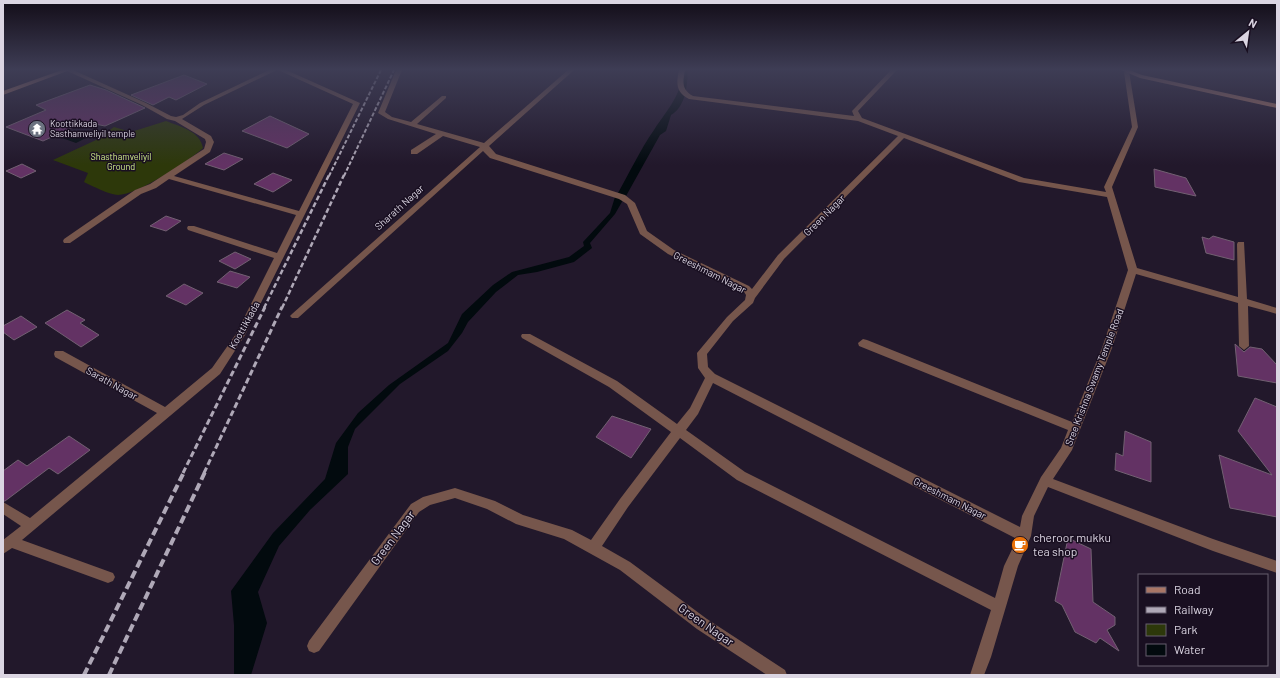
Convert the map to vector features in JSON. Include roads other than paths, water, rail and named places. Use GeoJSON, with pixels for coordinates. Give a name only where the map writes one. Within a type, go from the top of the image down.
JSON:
{"type":"FeatureCollection","features":[{"type":"Feature","properties":{"kind":"main road"},"geometry":{"type":"LineString","coordinates":[[1257,102],[1277,106]]}},
{"type":"Feature","properties":{"kind":"street"},"geometry":{"type":"LineString","coordinates":[[67,242],[138,192],[153,186],[208,150],[210,142],[196,130],[177,119],[169,118],[139,102]]}},
{"type":"Feature","properties":{"kind":"street"},"geometry":{"type":"LineString","coordinates":[[177,119],[185,116],[207,102]]}},
{"type":"Feature","properties":{"kind":"street","name":"Koottikkada"},"geometry":{"type":"LineString","coordinates":[[7,545],[166,413],[220,366],[240,335],[280,257],[357,103],[354,102]]}},
{"type":"Feature","properties":{"kind":"street"},"geometry":{"type":"LineString","coordinates":[[386,102],[381,113],[390,118],[485,146],[535,102]]}},
{"type":"Feature","properties":{"kind":"street"},"geometry":{"type":"LineString","coordinates":[[413,124],[439,102]]}},
{"type":"Feature","properties":{"kind":"street"},"geometry":{"type":"LineString","coordinates":[[720,102],[859,119],[1030,182],[1110,195]]}},
{"type":"Feature","properties":{"kind":"street"},"geometry":{"type":"LineString","coordinates":[[859,119],[855,111],[864,102]]}},
{"type":"Feature","properties":{"kind":"street"},"geometry":{"type":"LineString","coordinates":[[1131,102],[1135,127],[1108,187],[1133,270],[1277,311]]}},
{"type":"Feature","properties":{"kind":"street"},"geometry":{"type":"LineString","coordinates":[[414,152],[442,133]]}},
{"type":"Feature","properties":{"kind":"street","name":"Green Nagar"},"geometry":{"type":"LineString","coordinates":[[751,297],[781,258],[902,136]]}},
{"type":"Feature","properties":{"kind":"street","name":"Greeshmam Nagar"},"geometry":{"type":"LineString","coordinates":[[485,146],[493,156],[622,197],[630,203],[643,232],[671,252],[746,288],[751,295],[750,301],[730,319],[702,353],[703,368],[711,377],[1025,536]]}},
{"type":"Feature","properties":{"kind":"street","name":"Sharath Nagar"},"geometry":{"type":"LineString","coordinates":[[295,316],[485,146]]}},
{"type":"Feature","properties":{"kind":"street"},"geometry":{"type":"LineString","coordinates":[[167,176],[301,214]]}},
{"type":"Feature","properties":{"kind":"street"},"geometry":{"type":"LineString","coordinates":[[191,228],[280,257]]}},
{"type":"Feature","properties":{"kind":"street"},"geometry":{"type":"LineString","coordinates":[[1241,244],[1244,346]]}},
{"type":"Feature","properties":{"kind":"street","name":"Sree Krishna Swamy Temple Road"},"geometry":{"type":"LineString","coordinates":[[977,675],[1011,566],[1025,536],[1028,516],[1045,481],[1066,450],[1107,348],[1133,270]]}},
{"type":"Feature","properties":{"kind":"street"},"geometry":{"type":"LineString","coordinates":[[526,336],[613,384],[741,476],[999,607]]}},
{"type":"Feature","properties":{"kind":"street"},"geometry":{"type":"LineString","coordinates":[[863,344],[1075,428]]}},
{"type":"Feature","properties":{"kind":"street","name":"Sarath Nagar"},"geometry":{"type":"LineString","coordinates":[[59,354],[166,413]]}},
{"type":"Feature","properties":{"kind":"street"},"geometry":{"type":"LineString","coordinates":[[593,548],[624,503],[694,411],[711,377]]}},
{"type":"Feature","properties":{"kind":"street"},"geometry":{"type":"LineString","coordinates":[[1045,481],[1277,567]]}},
{"type":"Feature","properties":{"kind":"street","name":"Green Nagar"},"geometry":{"type":"LineString","coordinates":[[314,646],[415,508],[433,499],[455,493],[491,506],[520,520],[567,534],[593,548],[625,566],[702,624],[780,675]]}},
{"type":"Feature","properties":{"kind":"street"},"geometry":{"type":"LineString","coordinates":[[3,507],[30,525]]}},
{"type":"Feature","properties":{"kind":"street"},"geometry":{"type":"LineString","coordinates":[[7,545],[108,577]]}},
{"type":"Feature","properties":{"kind":"water"},"geometry":{"type":"Polygon","coordinates":[[[673,102],[683,102],[671,115],[666,131],[660,135],[626,196],[618,193],[644,145],[673,102]]]}},
{"type":"Feature","properties":{"kind":"water"},"geometry":{"type":"Polygon","coordinates":[[[71,131],[80,131],[92,135],[76,143],[62,138],[66,136],[62,135],[71,131]]]}},
{"type":"Feature","properties":{"kind":"water"},"geometry":{"type":"Polygon","coordinates":[[[615,197],[623,200],[615,214],[590,243],[592,248],[574,262],[537,272],[518,275],[496,292],[468,322],[462,333],[448,351],[400,384],[355,429],[348,447],[348,474],[310,510],[279,546],[258,592],[267,623],[251,675],[234,675],[234,625],[231,591],[273,533],[325,479],[336,443],[358,413],[389,385],[448,343],[462,314],[493,285],[512,272],[569,257],[584,246],[583,242],[610,213],[615,197]]]}},
{"type":"Feature","properties":{"kind":"railway"},"geometry":{"type":"LineString","coordinates":[[329,176],[365,102]]}},
{"type":"Feature","properties":{"kind":"railway"},"geometry":{"type":"LineString","coordinates":[[344,176],[379,102]]}},
{"type":"Feature","properties":{"kind":"railway"},"geometry":{"type":"LineString","coordinates":[[264,308],[329,175]]}},
{"type":"Feature","properties":{"kind":"railway"},"geometry":{"type":"LineString","coordinates":[[282,308],[344,175]]}},
{"type":"Feature","properties":{"kind":"railway"},"geometry":{"type":"LineString","coordinates":[[183,473],[265,307]]}},
{"type":"Feature","properties":{"kind":"railway"},"geometry":{"type":"LineString","coordinates":[[204,473],[282,307]]}},
{"type":"Feature","properties":{"kind":"railway"},"geometry":{"type":"LineString","coordinates":[[84,675],[184,472]]}},
{"type":"Feature","properties":{"kind":"railway"},"geometry":{"type":"LineString","coordinates":[[109,675],[205,472]]}},
{"type":"Feature","properties":{"kind":"place","name":"Koottikkada Sasthamveliyil temple"},"geometry":{"type":"Point","coordinates":[37,129]}},
{"type":"Feature","properties":{"kind":"place","name":"cheroor mukku tea shop"},"geometry":{"type":"Point","coordinates":[1020,545]}},
{"type":"Feature","properties":{"kind":"park label","name":"Shasthamveliyil Ground"},"geometry":{"type":"Point","coordinates":[121,162]}}]}
